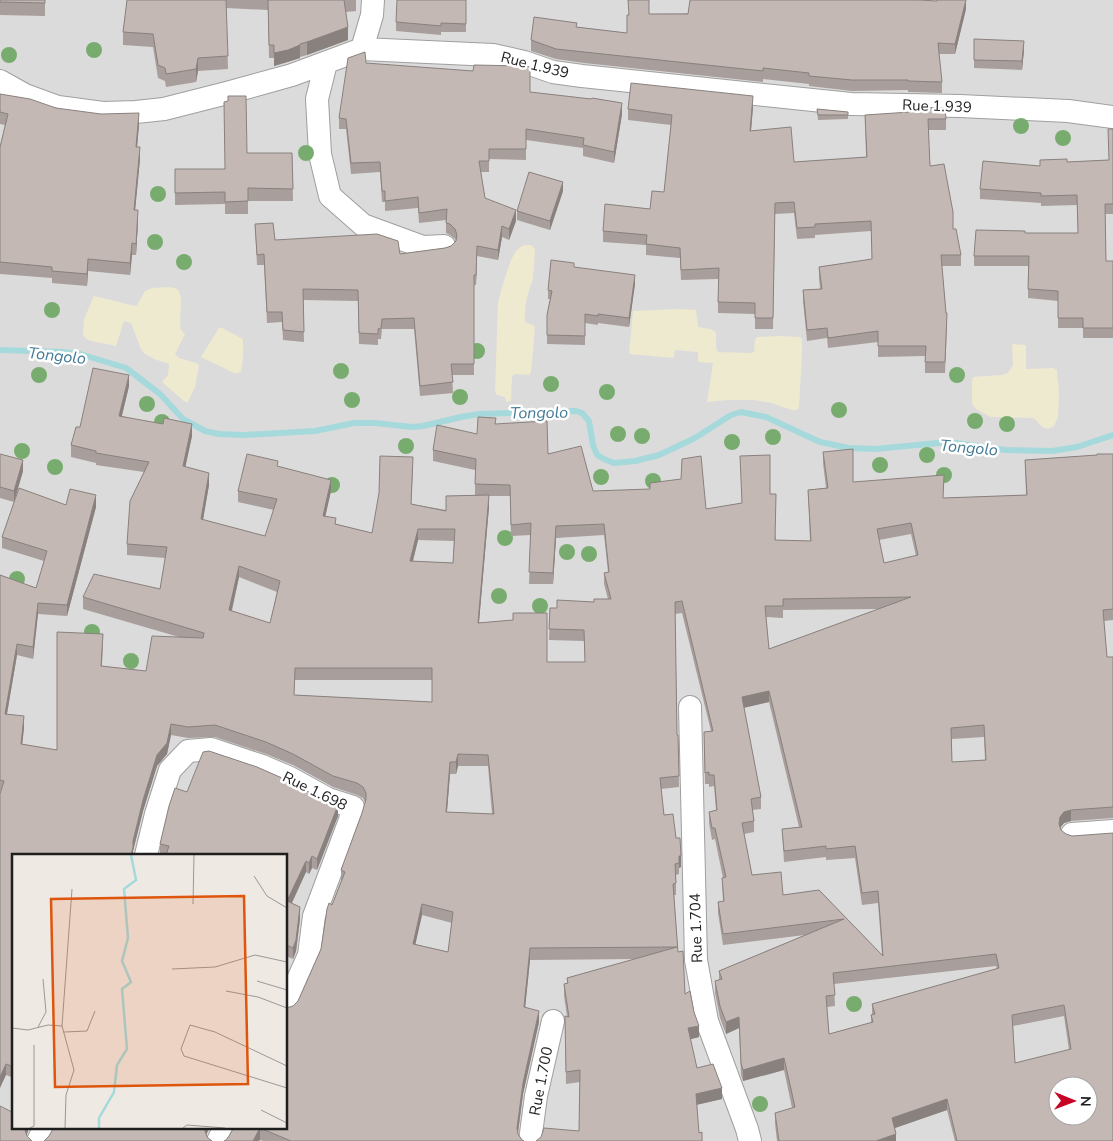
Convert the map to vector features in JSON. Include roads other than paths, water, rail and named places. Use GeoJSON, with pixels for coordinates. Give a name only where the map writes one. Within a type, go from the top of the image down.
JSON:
{"type":"FeatureCollection","features":[{"type":"Feature","properties":{"kind":"street"},"geometry":{"type":"LineString","coordinates":[[362,50],[372,15],[373,0]]}},
{"type":"Feature","properties":{"kind":"street","name":"Rue 1.939"},"geometry":{"type":"LineString","coordinates":[[0,81],[24,94],[58,107],[103,113],[136,112],[164,109],[228,93],[292,75],[362,50],[493,55],[524,62],[553,72],[582,76],[852,104],[1068,111],[1113,117]]}},
{"type":"Feature","properties":{"kind":"street"},"geometry":{"type":"LineString","coordinates":[[326,63],[317,98],[320,154],[330,196],[363,225],[423,247],[444,246]]}},
{"type":"Feature","properties":{"kind":"street","name":"Rue 1.704"},"geometry":{"type":"LineString","coordinates":[[690,707],[696,960],[707,1021],[750,1141]]}},
{"type":"Feature","properties":{"kind":"street","name":"Rue 1.698"},"geometry":{"type":"LineString","coordinates":[[146,854],[170,770],[188,751],[211,748],[262,766],[288,777],[328,799],[353,807],[350,820],[314,916],[309,955],[288,1002]]}},
{"type":"Feature","properties":{"kind":"street"},"geometry":{"type":"LineString","coordinates":[[1072,834],[1113,831]]}},
{"type":"Feature","properties":{"kind":"street","name":"Rue 1.700"},"geometry":{"type":"LineString","coordinates":[[530,1141],[536,1096],[553,1021]]}},
{"type":"Feature","properties":{"kind":"street"},"geometry":{"type":"LineString","coordinates":[[38,1141],[44,1128]]}},
{"type":"Feature","properties":{"kind":"street"},"geometry":{"type":"LineString","coordinates":[[218,1141],[224,1128]]}},
{"type":"Feature","properties":{"kind":"waterway","name":"Tongolo"},"geometry":{"type":"LineString","coordinates":[[0,350],[80,354],[126,368],[160,394],[183,419],[205,431],[219,434],[243,435],[315,431],[354,423],[412,427],[479,414],[576,411],[582,413],[589,421],[593,445],[597,455],[614,463],[635,461],[659,455],[695,438],[731,415],[741,412],[766,417],[820,442],[849,448],[875,449],[948,442],[1006,450],[1052,451],[1077,447],[1113,435]]}}]}
